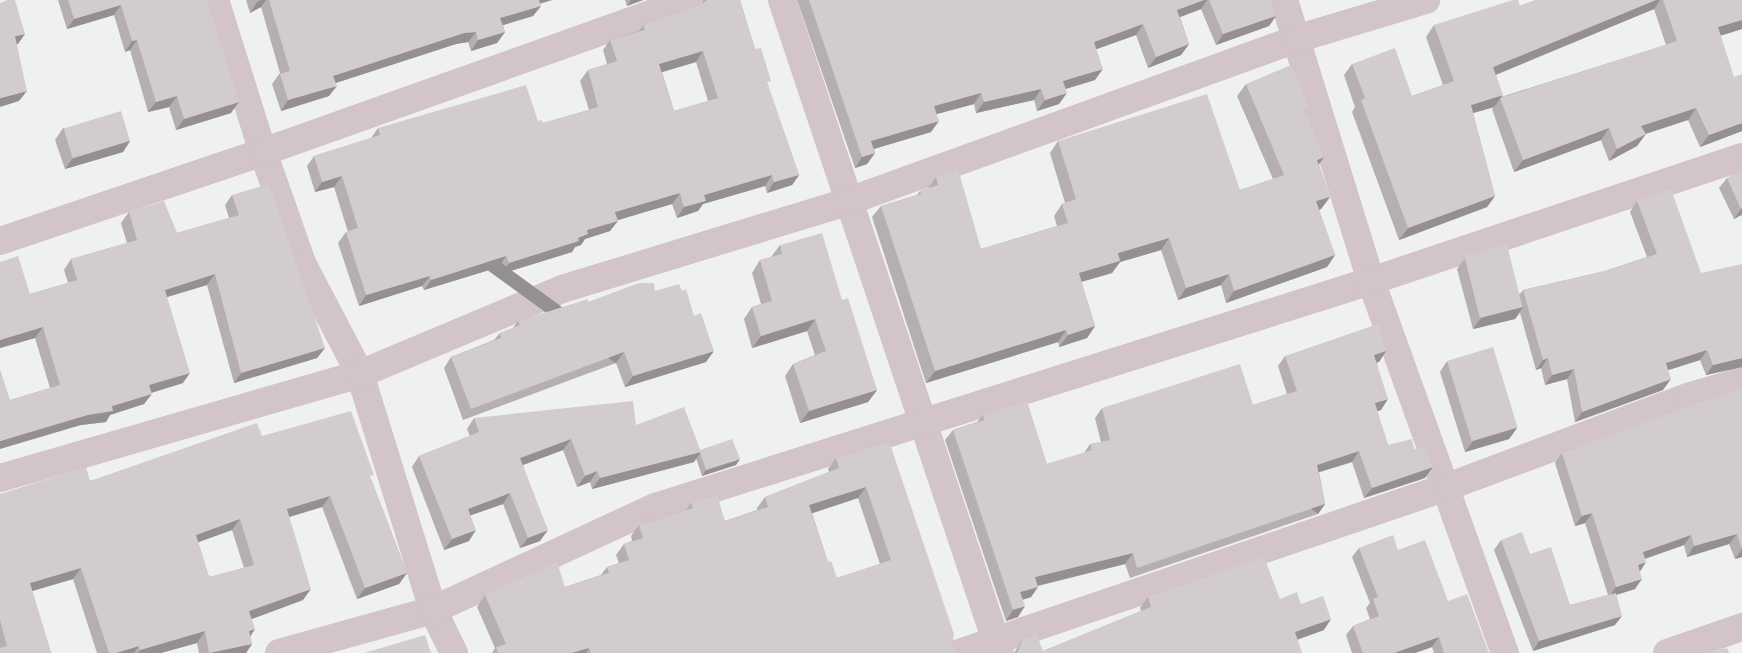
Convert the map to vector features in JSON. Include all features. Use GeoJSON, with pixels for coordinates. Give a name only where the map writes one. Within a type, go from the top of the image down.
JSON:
{"type":"FeatureCollection","features":[{"type":"Feature","properties":{"kind":"street"},"geometry":{"type":"LineString","coordinates":[[215,0],[263,152],[302,263],[360,374],[433,610],[454,653]]}},
{"type":"Feature","properties":{"kind":"street"},"geometry":{"type":"LineString","coordinates":[[0,241],[263,152],[689,0]]}},
{"type":"Feature","properties":{"kind":"street"},"geometry":{"type":"LineString","coordinates":[[782,0],[998,647]]}},
{"type":"Feature","properties":{"kind":"street"},"geometry":{"type":"LineString","coordinates":[[1284,0],[1371,281],[1447,487],[1505,653]]}},
{"type":"Feature","properties":{"kind":"street"},"geometry":{"type":"LineString","coordinates":[[0,478],[360,374],[562,290],[849,200],[1296,39],[1426,0]]}},
{"type":"Feature","properties":{"kind":"street"},"geometry":{"type":"LineString","coordinates":[[279,653],[433,610],[655,507],[1371,281],[1742,157]]}},
{"type":"Feature","properties":{"kind":"street"},"geometry":{"type":"LineString","coordinates":[[959,653],[998,647],[1447,487],[1691,396],[1742,381]]}},
{"type":"Feature","properties":{"kind":"street"},"geometry":{"type":"LineString","coordinates":[[1667,653],[1742,627]]}},
{"type":"Feature","properties":{"kind":"building"},"geometry":{"type":"Polygon","coordinates":[[[15,0],[25,34],[15,36],[27,91],[0,98],[0,3],[15,0]]]}},
{"type":"Feature","properties":{"kind":"building"},"geometry":{"type":"Polygon","coordinates":[[[68,0],[207,0],[239,102],[184,119],[177,96],[156,102],[137,40],[132,41],[121,5],[74,19],[68,0]]]}},
{"type":"Feature","properties":{"kind":"building"},"geometry":{"type":"Polygon","coordinates":[[[269,0],[539,0],[541,6],[500,18],[505,32],[478,40],[476,32],[464,33],[333,76],[337,86],[288,100],[280,74],[290,71],[269,0]]]}},
{"type":"Feature","properties":{"kind":"building"},"geometry":{"type":"Polygon","coordinates":[[[707,0],[740,0],[755,49],[761,48],[771,81],[767,82],[799,175],[774,182],[772,175],[704,195],[706,201],[684,207],[680,193],[615,212],[618,221],[587,230],[588,234],[578,238],[579,241],[509,263],[506,256],[431,280],[430,276],[366,295],[346,232],[358,228],[342,176],[322,182],[314,156],[380,135],[378,128],[526,85],[538,121],[542,120],[543,123],[598,107],[588,70],[617,61],[610,40],[645,30],[643,25],[702,4],[707,0]],[[703,51],[659,64],[674,111],[718,98],[703,51]]]}},
{"type":"Feature","properties":{"kind":"building"},"geometry":{"type":"Polygon","coordinates":[[[809,0],[1204,0],[1177,10],[1189,44],[1156,57],[1143,24],[1094,42],[1103,69],[1063,81],[1067,93],[1045,100],[1041,89],[984,102],[981,93],[934,106],[939,121],[871,141],[875,153],[862,157],[809,0]]]}},
{"type":"Feature","properties":{"kind":"building"},"geometry":{"type":"Polygon","coordinates":[[[1209,0],[1271,0],[1276,16],[1223,34],[1209,0]]]}},
{"type":"Feature","properties":{"kind":"building"},"geometry":{"type":"Polygon","coordinates":[[[1518,0],[1520,6],[1536,0],[1656,0],[1493,67],[1503,95],[1471,105],[1495,196],[1408,228],[1361,100],[1365,98],[1352,64],[1395,48],[1412,96],[1454,81],[1434,25],[1518,0]]]}},
{"type":"Feature","properties":{"kind":"building"},"geometry":{"type":"Polygon","coordinates":[[[1663,0],[1742,0],[1742,20],[1718,27],[1734,77],[1742,74],[1742,123],[1709,135],[1696,108],[1641,126],[1646,134],[1617,149],[1609,128],[1523,160],[1500,98],[1677,41],[1663,0]]]}},
{"type":"Feature","properties":{"kind":"building"},"geometry":{"type":"Polygon","coordinates":[[[1291,65],[1309,106],[1304,109],[1324,157],[1317,160],[1330,197],[1316,201],[1335,255],[1234,291],[1229,274],[1186,288],[1169,238],[1118,253],[1120,261],[1079,273],[1095,326],[1068,335],[1066,330],[935,371],[881,206],[921,194],[920,191],[938,185],[936,177],[958,169],[981,249],[1068,223],[1062,204],[1076,199],[1058,141],[1207,94],[1240,190],[1284,175],[1246,84],[1291,65]]]}},
{"type":"Feature","properties":{"kind":"building"},"geometry":{"type":"Polygon","coordinates":[[[121,111],[130,141],[73,158],[64,129],[121,111]]]}},
{"type":"Feature","properties":{"kind":"building"},"geometry":{"type":"Polygon","coordinates":[[[1742,171],[1742,208],[1741,209],[1727,178],[1742,171]]]}},
{"type":"Feature","properties":{"kind":"building"},"geometry":{"type":"Polygon","coordinates":[[[269,184],[325,348],[241,373],[215,274],[165,290],[190,373],[149,385],[152,394],[112,406],[113,411],[88,415],[0,441],[0,369],[10,400],[60,385],[43,327],[0,340],[0,262],[18,256],[30,294],[77,280],[71,259],[137,240],[129,212],[164,201],[177,233],[239,215],[232,195],[269,184]]]}},
{"type":"Feature","properties":{"kind":"building"},"geometry":{"type":"Polygon","coordinates":[[[1671,189],[1701,273],[1742,264],[1742,358],[1713,365],[1707,350],[1666,363],[1671,379],[1582,412],[1574,369],[1552,375],[1548,358],[1543,360],[1523,290],[1605,271],[1657,254],[1637,201],[1671,189]]]}},
{"type":"Feature","properties":{"kind":"building"},"geometry":{"type":"Polygon","coordinates":[[[822,233],[842,300],[848,298],[877,390],[809,411],[793,364],[826,351],[815,319],[761,336],[752,307],[772,301],[760,260],[782,254],[780,245],[822,233]]]}},
{"type":"Feature","properties":{"kind":"building"},"geometry":{"type":"Polygon","coordinates":[[[1507,245],[1522,307],[1480,318],[1464,256],[1507,245]]]}},
{"type":"Feature","properties":{"kind":"building"},"geometry":{"type":"Polygon","coordinates":[[[639,283],[654,283],[655,291],[679,284],[682,291],[686,289],[694,316],[701,313],[714,351],[633,376],[624,352],[471,409],[451,357],[501,338],[500,333],[520,325],[518,321],[588,299],[588,302],[639,283]]]}},
{"type":"Feature","properties":{"kind":"building"},"geometry":{"type":"Polygon","coordinates":[[[1378,324],[1386,351],[1374,355],[1388,399],[1375,403],[1388,445],[1412,439],[1414,449],[1425,447],[1433,467],[1372,488],[1359,451],[1317,465],[1325,504],[1137,568],[1133,553],[1035,577],[1038,587],[1020,592],[1025,606],[1013,610],[953,430],[984,420],[983,415],[1027,401],[1047,464],[1092,450],[1090,444],[1110,440],[1102,408],[1240,364],[1253,405],[1297,391],[1285,356],[1378,324]]]}},
{"type":"Feature","properties":{"kind":"building"},"geometry":{"type":"Polygon","coordinates":[[[1493,347],[1518,427],[1472,441],[1447,361],[1493,347]]]}},
{"type":"Feature","properties":{"kind":"building"},"geometry":{"type":"Polygon","coordinates":[[[1742,389],[1742,549],[1737,534],[1694,546],[1691,535],[1643,552],[1646,562],[1638,565],[1642,579],[1616,587],[1592,513],[1582,516],[1562,453],[1703,401],[1742,389]]]}},
{"type":"Feature","properties":{"kind":"building"},"geometry":{"type":"Polygon","coordinates":[[[633,401],[636,425],[684,407],[701,452],[600,478],[597,471],[585,476],[571,439],[520,458],[548,530],[528,538],[510,493],[468,509],[476,530],[452,539],[419,456],[479,432],[474,418],[633,401]]]}},
{"type":"Feature","properties":{"kind":"building"},"geometry":{"type":"Polygon","coordinates":[[[351,411],[374,475],[370,476],[407,573],[365,588],[330,496],[287,509],[311,589],[249,611],[255,629],[249,631],[252,644],[209,653],[205,631],[140,650],[139,646],[116,653],[109,653],[81,568],[30,583],[51,653],[0,653],[0,648],[7,646],[0,620],[0,494],[86,467],[90,481],[257,423],[262,436],[351,411]],[[240,519],[196,535],[209,577],[254,565],[240,519]]]}},
{"type":"Feature","properties":{"kind":"building"},"geometry":{"type":"Polygon","coordinates":[[[732,439],[740,459],[706,470],[700,450],[732,439]]]}},
{"type":"Feature","properties":{"kind":"building"},"geometry":{"type":"Polygon","coordinates":[[[889,441],[954,634],[952,646],[959,653],[591,653],[589,648],[571,653],[498,653],[496,647],[506,644],[485,595],[557,562],[565,587],[609,573],[607,567],[629,560],[624,544],[643,538],[639,525],[693,508],[691,503],[717,495],[725,521],[768,507],[765,497],[839,468],[836,458],[889,441]],[[866,487],[809,505],[828,562],[831,561],[837,578],[891,560],[866,487]]]}},
{"type":"Feature","properties":{"kind":"building"},"geometry":{"type":"Polygon","coordinates":[[[1522,532],[1530,554],[1551,547],[1570,605],[1616,593],[1622,616],[1539,641],[1501,540],[1522,532]]]}},
{"type":"Feature","properties":{"kind":"building"},"geometry":{"type":"Polygon","coordinates":[[[1393,535],[1398,550],[1425,540],[1448,601],[1467,594],[1489,653],[1444,653],[1439,637],[1394,653],[1363,653],[1353,626],[1379,616],[1373,599],[1378,597],[1359,548],[1393,535]]]}},
{"type":"Feature","properties":{"kind":"building"},"geometry":{"type":"Polygon","coordinates":[[[1264,557],[1280,599],[1297,592],[1301,604],[1323,596],[1331,619],[1295,632],[1302,653],[1017,653],[1023,639],[1037,635],[1043,651],[1151,607],[1148,597],[1264,557]]]}},
{"type":"Feature","properties":{"kind":"building"},"geometry":{"type":"Polygon","coordinates":[[[425,635],[431,653],[364,653],[425,635]]]}},
{"type":"Feature","properties":{"kind":"building"},"geometry":{"type":"Polygon","coordinates":[[[1727,648],[1729,653],[1707,653],[1727,648]]]}}]}
